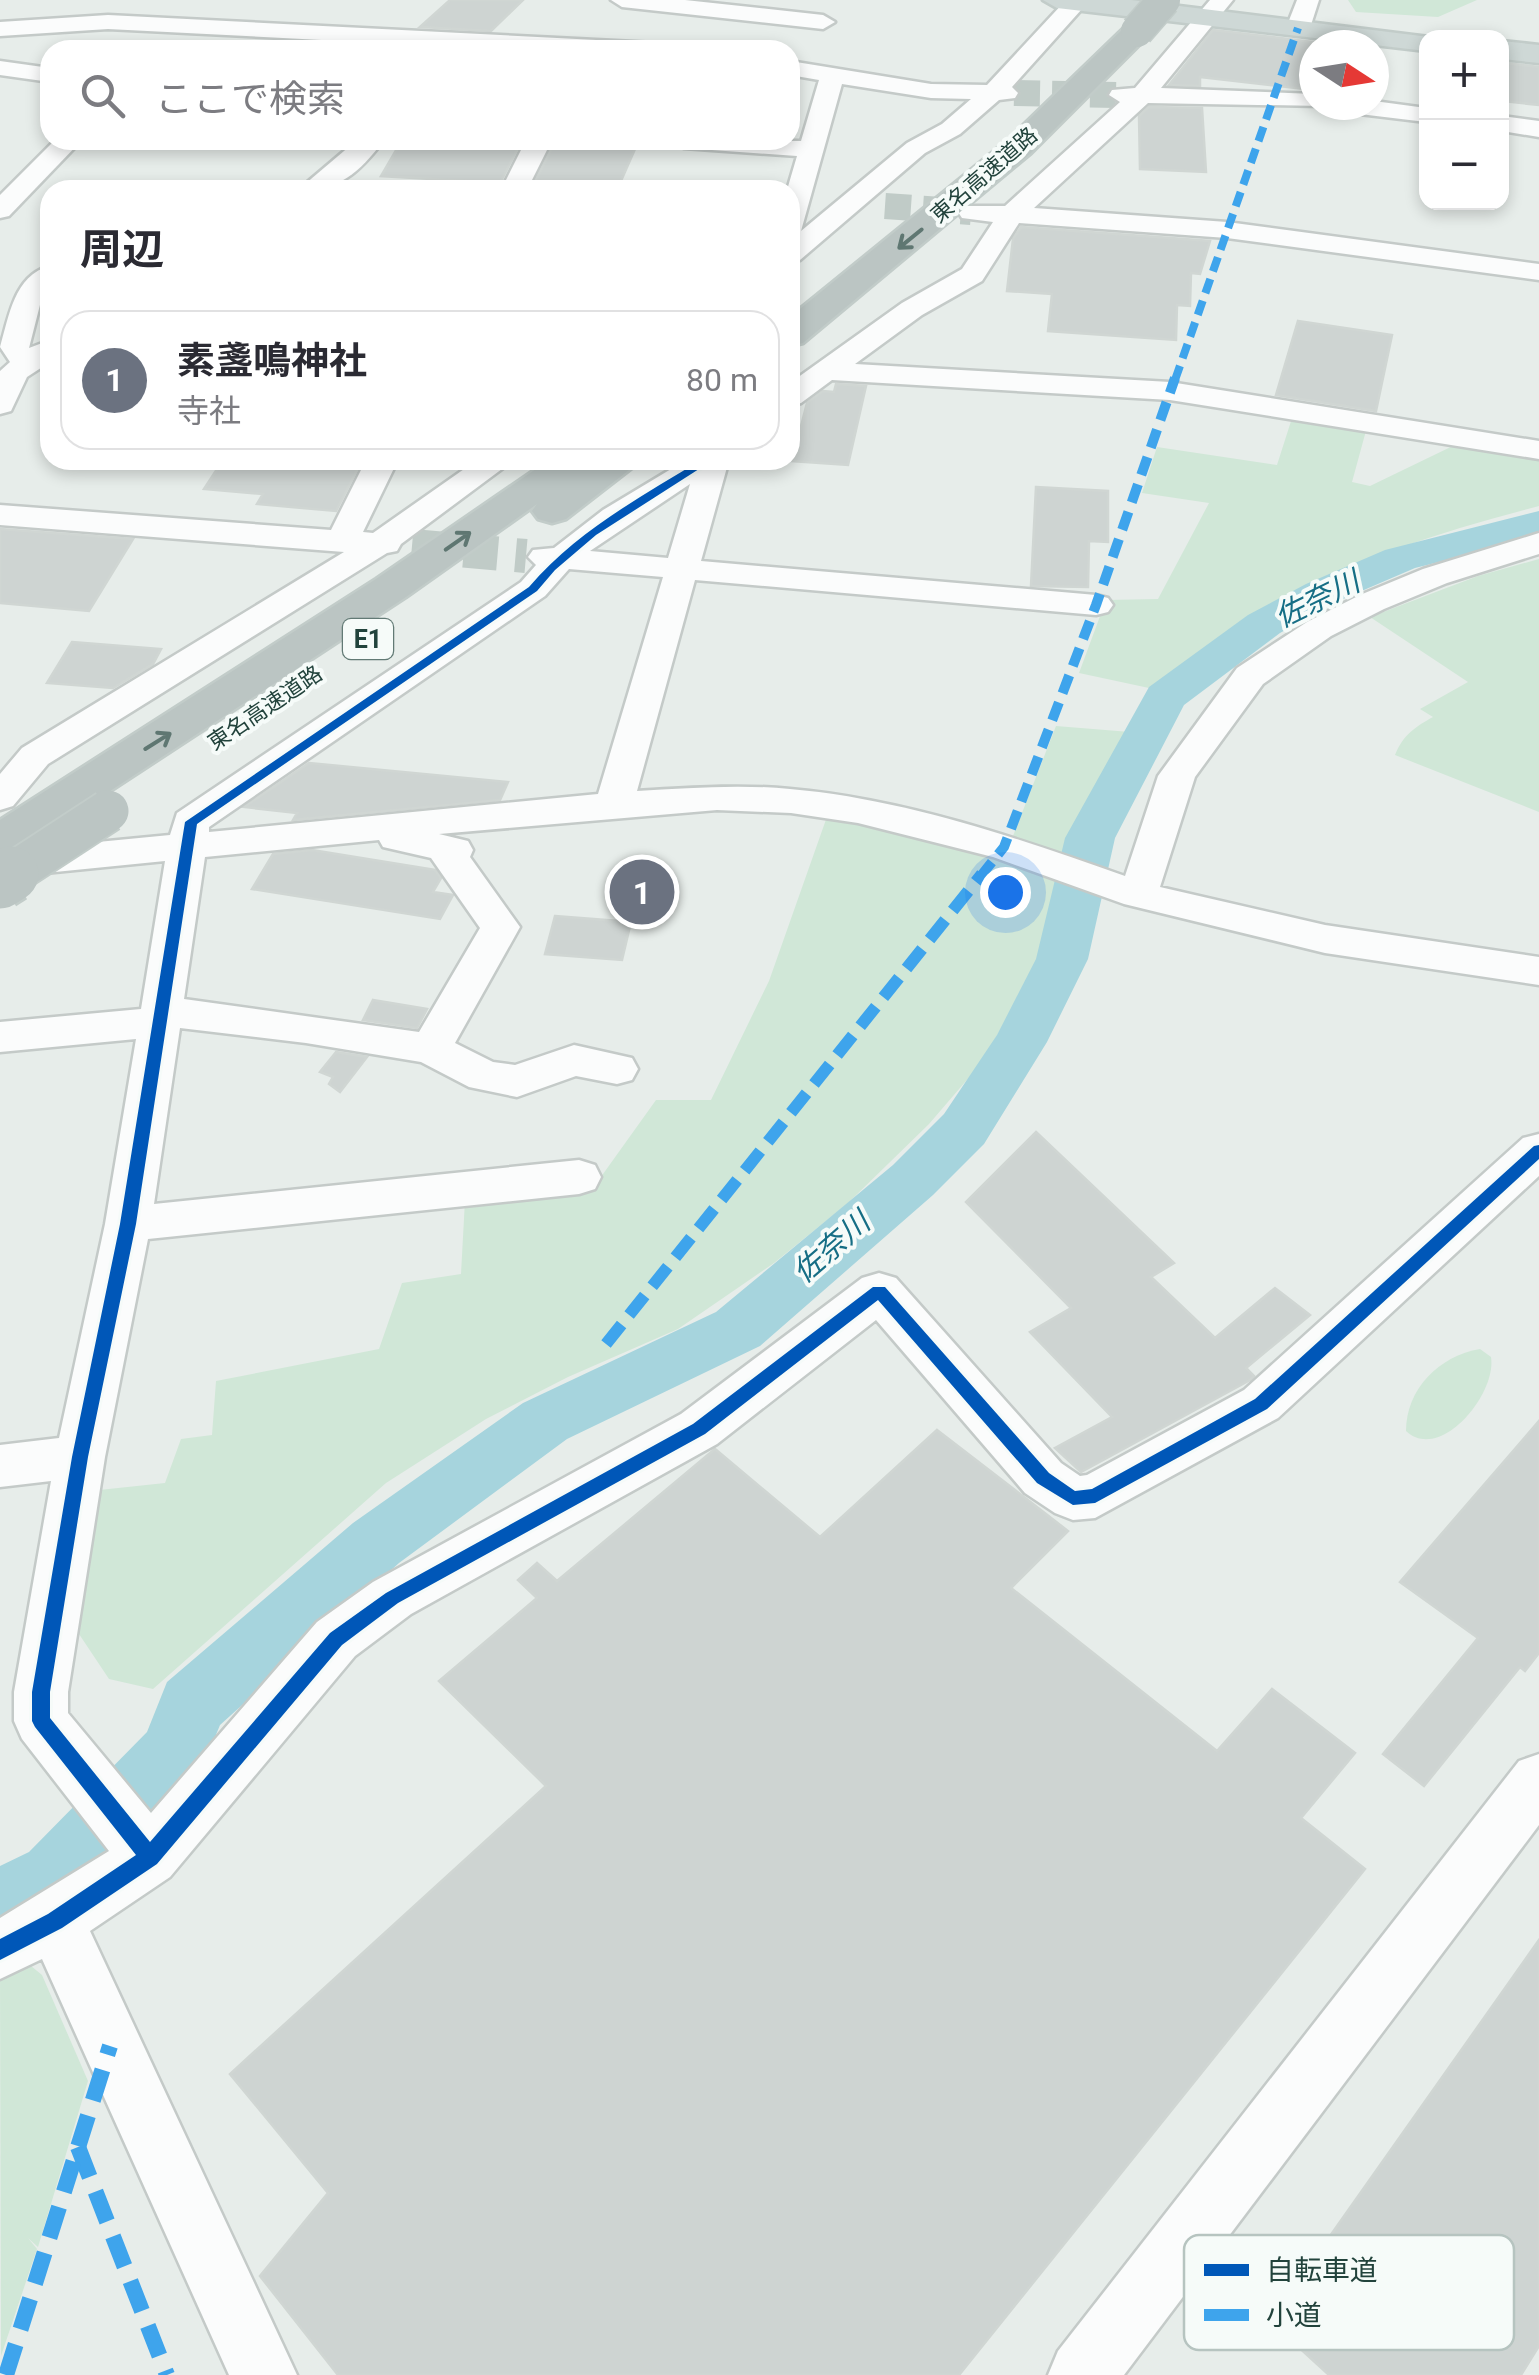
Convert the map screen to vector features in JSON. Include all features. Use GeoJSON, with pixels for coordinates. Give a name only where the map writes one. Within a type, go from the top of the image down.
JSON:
{"type":"FeatureCollection","features":[{"type":"Feature","properties":{"kind":"highway","name":"東名高速道路"},"geometry":{"type":"LineString","coordinates":[[800,294],[990,140],[1126,20],[1164,0]]}},
{"type":"Feature","properties":{"kind":"highway","name":"東名高速道路"},"geometry":{"type":"LineString","coordinates":[[800,327],[1020,146],[1126,20]]}},
{"type":"Feature","properties":{"kind":"highway","name":"東名高速道路"},"geometry":{"type":"LineString","coordinates":[[0,881],[92,802],[560,470]]}},
{"type":"Feature","properties":{"kind":"highway","name":"東名高速道路"},"geometry":{"type":"LineString","coordinates":[[0,840],[92,802],[406,613],[609,470]]}},
{"type":"Feature","properties":{"kind":"main road"},"geometry":{"type":"LineString","coordinates":[[1071,1],[1215,9],[1298,28],[1419,41]]}},
{"type":"Feature","properties":{"kind":"main road"},"geometry":{"type":"LineString","coordinates":[[1509,51],[1539,54]]}},
{"type":"Feature","properties":{"kind":"street"},"geometry":{"type":"LineString","coordinates":[[40,73],[0,67],[48,0]]}},
{"type":"Feature","properties":{"kind":"street"},"geometry":{"type":"LineString","coordinates":[[1298,28],[1308,0]]}},
{"type":"Feature","properties":{"kind":"street"},"geometry":{"type":"LineString","coordinates":[[800,246],[916,148],[1004,93],[1071,1]]}},
{"type":"Feature","properties":{"kind":"street"},"geometry":{"type":"LineString","coordinates":[[168,40],[191,26],[260,4]]}},
{"type":"Feature","properties":{"kind":"street"},"geometry":{"type":"LineString","coordinates":[[802,382],[972,275],[1010,216],[1215,9]]}},
{"type":"Feature","properties":{"kind":"street"},"geometry":{"type":"LineString","coordinates":[[0,29],[108,22],[191,26],[603,23],[754,40]]}},
{"type":"Feature","properties":{"kind":"street"},"geometry":{"type":"LineString","coordinates":[[603,23],[636,40]]}},
{"type":"Feature","properties":{"kind":"street"},"geometry":{"type":"LineString","coordinates":[[800,190],[812,149],[816,47],[931,91],[1004,93]]}},
{"type":"Feature","properties":{"kind":"street"},"geometry":{"type":"LineString","coordinates":[[1130,95],[1274,96],[1299,100]]}},
{"type":"Feature","properties":{"kind":"street"},"geometry":{"type":"LineString","coordinates":[[1389,110],[1419,114]]}},
{"type":"Feature","properties":{"kind":"street"},"geometry":{"type":"LineString","coordinates":[[1509,125],[1539,129]]}},
{"type":"Feature","properties":{"kind":"street"},"geometry":{"type":"LineString","coordinates":[[800,148],[812,149]]}},
{"type":"Feature","properties":{"kind":"street"},"geometry":{"type":"LineString","coordinates":[[0,210],[11,188],[57,150]]}},
{"type":"Feature","properties":{"kind":"street"},"geometry":{"type":"LineString","coordinates":[[326,180],[361,150]]}},
{"type":"Feature","properties":{"kind":"street"},"geometry":{"type":"LineString","coordinates":[[519,180],[534,150]]}},
{"type":"Feature","properties":{"kind":"street"},"geometry":{"type":"LineString","coordinates":[[11,188],[40,194]]}},
{"type":"Feature","properties":{"kind":"street"},"geometry":{"type":"LineString","coordinates":[[800,213],[852,205],[885,206]]}},
{"type":"Feature","properties":{"kind":"street"},"geometry":{"type":"LineString","coordinates":[[971,212],[1228,230],[1539,272]]}},
{"type":"Feature","properties":{"kind":"street"},"geometry":{"type":"LineString","coordinates":[[0,405],[14,372],[32,360],[14,350],[29,294],[40,284]]}},
{"type":"Feature","properties":{"kind":"street"},"geometry":{"type":"LineString","coordinates":[[802,382],[1170,391],[1539,450]]}},
{"type":"Feature","properties":{"kind":"street"},"geometry":{"type":"LineString","coordinates":[[342,542],[377,470]]}},
{"type":"Feature","properties":{"kind":"street"},"geometry":{"type":"LineString","coordinates":[[0,798],[35,756],[396,545],[486,470]]}},
{"type":"Feature","properties":{"kind":"street"},"geometry":{"type":"LineString","coordinates":[[150,1857],[41,1721],[41,1692],[80,1457],[128,1224],[191,822],[533,589],[542,557],[693,470]]}},
{"type":"Feature","properties":{"kind":"street"},"geometry":{"type":"LineString","coordinates":[[614,806],[708,470]]}},
{"type":"Feature","properties":{"kind":"street"},"geometry":{"type":"LineString","coordinates":[[0,516],[396,545]]}},
{"type":"Feature","properties":{"kind":"street"},"geometry":{"type":"LineString","coordinates":[[1138,895],[1177,776],[1250,676],[1319,628],[1372,602],[1435,576],[1539,543]]}},
{"type":"Feature","properties":{"kind":"street"},"geometry":{"type":"LineString","coordinates":[[542,557],[684,566],[1096,605]]}},
{"type":"Feature","properties":{"kind":"street"},"geometry":{"type":"LineString","coordinates":[[0,864],[614,806],[717,798],[791,801],[858,811],[1004,847],[1138,895],[1325,939],[1539,971]]}},
{"type":"Feature","properties":{"kind":"street"},"geometry":{"type":"LineString","coordinates":[[355,828],[454,850],[450,858],[500,927],[430,1049]]}},
{"type":"Feature","properties":{"kind":"street"},"geometry":{"type":"LineString","coordinates":[[0,1037],[160,1016],[306,1028],[430,1049],[484,1076],[516,1081],[574,1060],[617,1070]]}},
{"type":"Feature","properties":{"kind":"street"},"geometry":{"type":"LineString","coordinates":[[0,1950],[54,1921],[150,1857],[336,1639],[392,1598],[699,1428],[878,1291],[1043,1478],[1073,1498],[1095,1496],[1261,1404],[1539,1150]]}},
{"type":"Feature","properties":{"kind":"street"},"geometry":{"type":"LineString","coordinates":[[128,1224],[580,1177]]}},
{"type":"Feature","properties":{"kind":"street"},"geometry":{"type":"LineString","coordinates":[[0,1466],[80,1457]]}},
{"type":"Feature","properties":{"kind":"street"},"geometry":{"type":"LineString","coordinates":[[1193,2235],[1530,1810]]}},
{"type":"Feature","properties":{"kind":"street"},"geometry":{"type":"LineString","coordinates":[[54,1921],[263,2375]]}},
{"type":"Feature","properties":{"kind":"street"},"geometry":{"type":"LineString","coordinates":[[1082,2375],[1184,2246]]}},
{"type":"Feature","properties":{"kind":"green space"},"geometry":{"type":"Polygon","coordinates":[[[1348,0],[1477,0],[1438,17],[1356,12],[1348,0]]]}},
{"type":"Feature","properties":{"kind":"green space"},"geometry":{"type":"Polygon","coordinates":[[[1293,415],[1367,427],[1352,482],[1370,486],[1461,442],[1539,454],[1539,506],[1425,539],[1316,583],[1247,623],[1163,691],[1079,673],[1106,600],[1158,599],[1209,503],[1142,493],[1157,447],[1277,465],[1293,415]]]}},
{"type":"Feature","properties":{"kind":"green space"},"geometry":{"type":"Polygon","coordinates":[[[1539,559],[1539,812],[1395,755],[1410,732],[1433,717],[1420,709],[1468,682],[1370,617],[1478,576],[1539,559]]]}},
{"type":"Feature","properties":{"kind":"green space"},"geometry":{"type":"Polygon","coordinates":[[[1056,726],[1130,732],[1069,860],[1013,836],[1056,726]]]}},
{"type":"Feature","properties":{"kind":"green space"},"geometry":{"type":"Polygon","coordinates":[[[829,811],[1001,851],[1064,879],[1052,925],[1020,997],[978,1067],[929,1124],[848,1203],[774,1263],[678,1329],[568,1377],[486,1419],[386,1483],[153,1689],[109,1679],[65,1613],[90,1491],[165,1483],[181,1439],[212,1435],[216,1381],[379,1349],[402,1283],[461,1274],[465,1200],[593,1188],[656,1100],[711,1100],[769,981],[829,811]]]}},
{"type":"Feature","properties":{"kind":"green space"},"geometry":{"type":"Polygon","coordinates":[[[1480,1349],[1491,1357],[1490,1372],[1476,1405],[1463,1420],[1434,1438],[1420,1439],[1406,1431],[1412,1401],[1428,1377],[1451,1359],[1480,1349]]]}},
{"type":"Feature","properties":{"kind":"green space"},"geometry":{"type":"Polygon","coordinates":[[[31,1966],[42,1975],[88,2081],[38,2247],[28,2238],[37,2249],[1,2356],[0,1971],[31,1966]]]}},
{"type":"Feature","properties":{"kind":"building"},"geometry":{"type":"Polygon","coordinates":[[[450,0],[523,0],[491,31],[420,27],[450,0]]]}},
{"type":"Feature","properties":{"kind":"building"},"geometry":{"type":"Polygon","coordinates":[[[1213,30],[1299,40],[1299,88],[1200,77],[1200,86],[1169,85],[1213,30]]]}},
{"type":"Feature","properties":{"kind":"building"},"geometry":{"type":"Polygon","coordinates":[[[1509,63],[1539,67],[1539,105],[1509,102],[1509,63]]]}},
{"type":"Feature","properties":{"kind":"building"},"geometry":{"type":"Polygon","coordinates":[[[1149,107],[1202,108],[1206,172],[1140,169],[1139,116],[1149,107]]]}},
{"type":"Feature","properties":{"kind":"building"},"geometry":{"type":"Polygon","coordinates":[[[396,150],[517,150],[502,180],[381,176],[396,150]]]}},
{"type":"Feature","properties":{"kind":"building"},"geometry":{"type":"Polygon","coordinates":[[[551,150],[634,150],[621,180],[536,180],[551,150]]]}},
{"type":"Feature","properties":{"kind":"building"},"geometry":{"type":"Polygon","coordinates":[[[1021,227],[1210,241],[1200,274],[1191,273],[1190,306],[1177,305],[1176,340],[1048,331],[1052,294],[1007,291],[1013,239],[1021,227]]]}},
{"type":"Feature","properties":{"kind":"building"},"geometry":{"type":"Polygon","coordinates":[[[1298,321],[1392,335],[1376,411],[1276,395],[1298,321]]]}},
{"type":"Feature","properties":{"kind":"building"},"geometry":{"type":"Polygon","coordinates":[[[836,384],[866,386],[848,465],[800,462],[800,430],[807,403],[823,391],[834,392],[836,384]]]}},
{"type":"Feature","properties":{"kind":"building"},"geometry":{"type":"Polygon","coordinates":[[[216,470],[357,470],[336,511],[257,504],[263,494],[204,489],[216,470]]]}},
{"type":"Feature","properties":{"kind":"building"},"geometry":{"type":"Polygon","coordinates":[[[1036,487],[1108,491],[1108,542],[1089,541],[1088,587],[1031,586],[1036,487]]]}},
{"type":"Feature","properties":{"kind":"building"},"geometry":{"type":"Polygon","coordinates":[[[0,529],[133,539],[89,611],[0,603],[0,529]]]}},
{"type":"Feature","properties":{"kind":"building"},"geometry":{"type":"Polygon","coordinates":[[[72,642],[161,649],[153,664],[113,688],[47,683],[72,642]]]}},
{"type":"Feature","properties":{"kind":"building"},"geometry":{"type":"Polygon","coordinates":[[[309,763],[508,782],[500,800],[293,820],[297,813],[244,807],[309,763]]]}},
{"type":"Feature","properties":{"kind":"building"},"geometry":{"type":"Polygon","coordinates":[[[312,850],[435,870],[441,878],[433,892],[453,895],[440,919],[252,889],[273,854],[312,850]]]}},
{"type":"Feature","properties":{"kind":"building"},"geometry":{"type":"Polygon","coordinates":[[[555,916],[631,922],[622,960],[545,954],[555,916]]]}},
{"type":"Feature","properties":{"kind":"building"},"geometry":{"type":"Polygon","coordinates":[[[373,1000],[427,1009],[417,1028],[363,1020],[373,1000]]]}},
{"type":"Feature","properties":{"kind":"building"},"geometry":{"type":"Polygon","coordinates":[[[336,1052],[367,1057],[340,1092],[329,1084],[333,1077],[320,1072],[336,1052]]]}},
{"type":"Feature","properties":{"kind":"building"},"geometry":{"type":"Polygon","coordinates":[[[1036,1132],[1174,1263],[1151,1277],[1215,1338],[1275,1288],[1310,1315],[1246,1368],[1254,1376],[1250,1380],[1081,1472],[1055,1448],[1112,1417],[1030,1332],[1071,1308],[966,1202],[1036,1132]]]}},
{"type":"Feature","properties":{"kind":"building"},"geometry":{"type":"Polygon","coordinates":[[[1539,1421],[1539,1653],[1525,1671],[1520,1667],[1424,1786],[1383,1754],[1478,1638],[1400,1582],[1539,1421]]]}},
{"type":"Feature","properties":{"kind":"building"},"geometry":{"type":"Polygon","coordinates":[[[937,1430],[1068,1531],[1011,1588],[1217,1751],[1272,1689],[1355,1753],[1301,1818],[1365,1869],[959,2375],[338,2375],[260,2276],[328,2193],[230,2074],[546,1786],[439,1681],[537,1598],[518,1580],[537,1563],[557,1581],[715,1449],[820,1537],[937,1430]]]}},
{"type":"Feature","properties":{"kind":"building"},"geometry":{"type":"Polygon","coordinates":[[[1539,1940],[1539,2346],[1521,2375],[1329,2375],[1302,2350],[1514,2350],[1514,2235],[1331,2235],[1539,1940]]]}},
{"type":"Feature","properties":{"kind":"waterway","name":"佐奈川"},"geometry":{"type":"LineString","coordinates":[[0,1905],[55,1877],[174,1753],[192,1705],[376,1543],[545,1421],[738,1329],[913,1180],[964,1129],[1020,1042],[1062,959],[1090,838],[1165,697],[1264,624],[1321,593],[1400,559],[1539,524]]}},
{"type":"Feature","properties":{"kind":"tunnel"},"geometry":{"type":"LineString","coordinates":[[1014,93],[1118,95]]}},
{"type":"Feature","properties":{"kind":"tunnel"},"geometry":{"type":"LineString","coordinates":[[885,206],[971,212]]}},
{"type":"Feature","properties":{"kind":"tunnel"},"geometry":{"type":"LineString","coordinates":[[412,546],[526,556]]}},
{"type":"Feature","properties":{"kind":"marked path"},"geometry":{"type":"LineString","coordinates":[[606,1344],[1004,847],[1096,605],[1298,28]]}},
{"type":"Feature","properties":{"kind":"marked path"},"geometry":{"type":"LineString","coordinates":[[6,2375],[110,2046]]}},
{"type":"Feature","properties":{"kind":"marked path"},"geometry":{"type":"LineString","coordinates":[[78,2147],[167,2375]]}},
{"type":"Feature","properties":{"kind":"cycle path"},"geometry":{"type":"LineString","coordinates":[[150,1857],[41,1721],[41,1692],[80,1457],[128,1224],[191,822],[533,589],[592,533],[691,470]]}},
{"type":"Feature","properties":{"kind":"cycle path"},"geometry":{"type":"LineString","coordinates":[[0,1950],[55,1921],[150,1857],[336,1639],[392,1598],[699,1429],[879,1291],[1043,1478],[1073,1498],[1095,1496],[1261,1404],[1539,1150]]}},
{"type":"Feature","properties":{"kind":"place","name":"素盞鳴神社"},"geometry":{"type":"Point","coordinates":[642,892]}}]}
